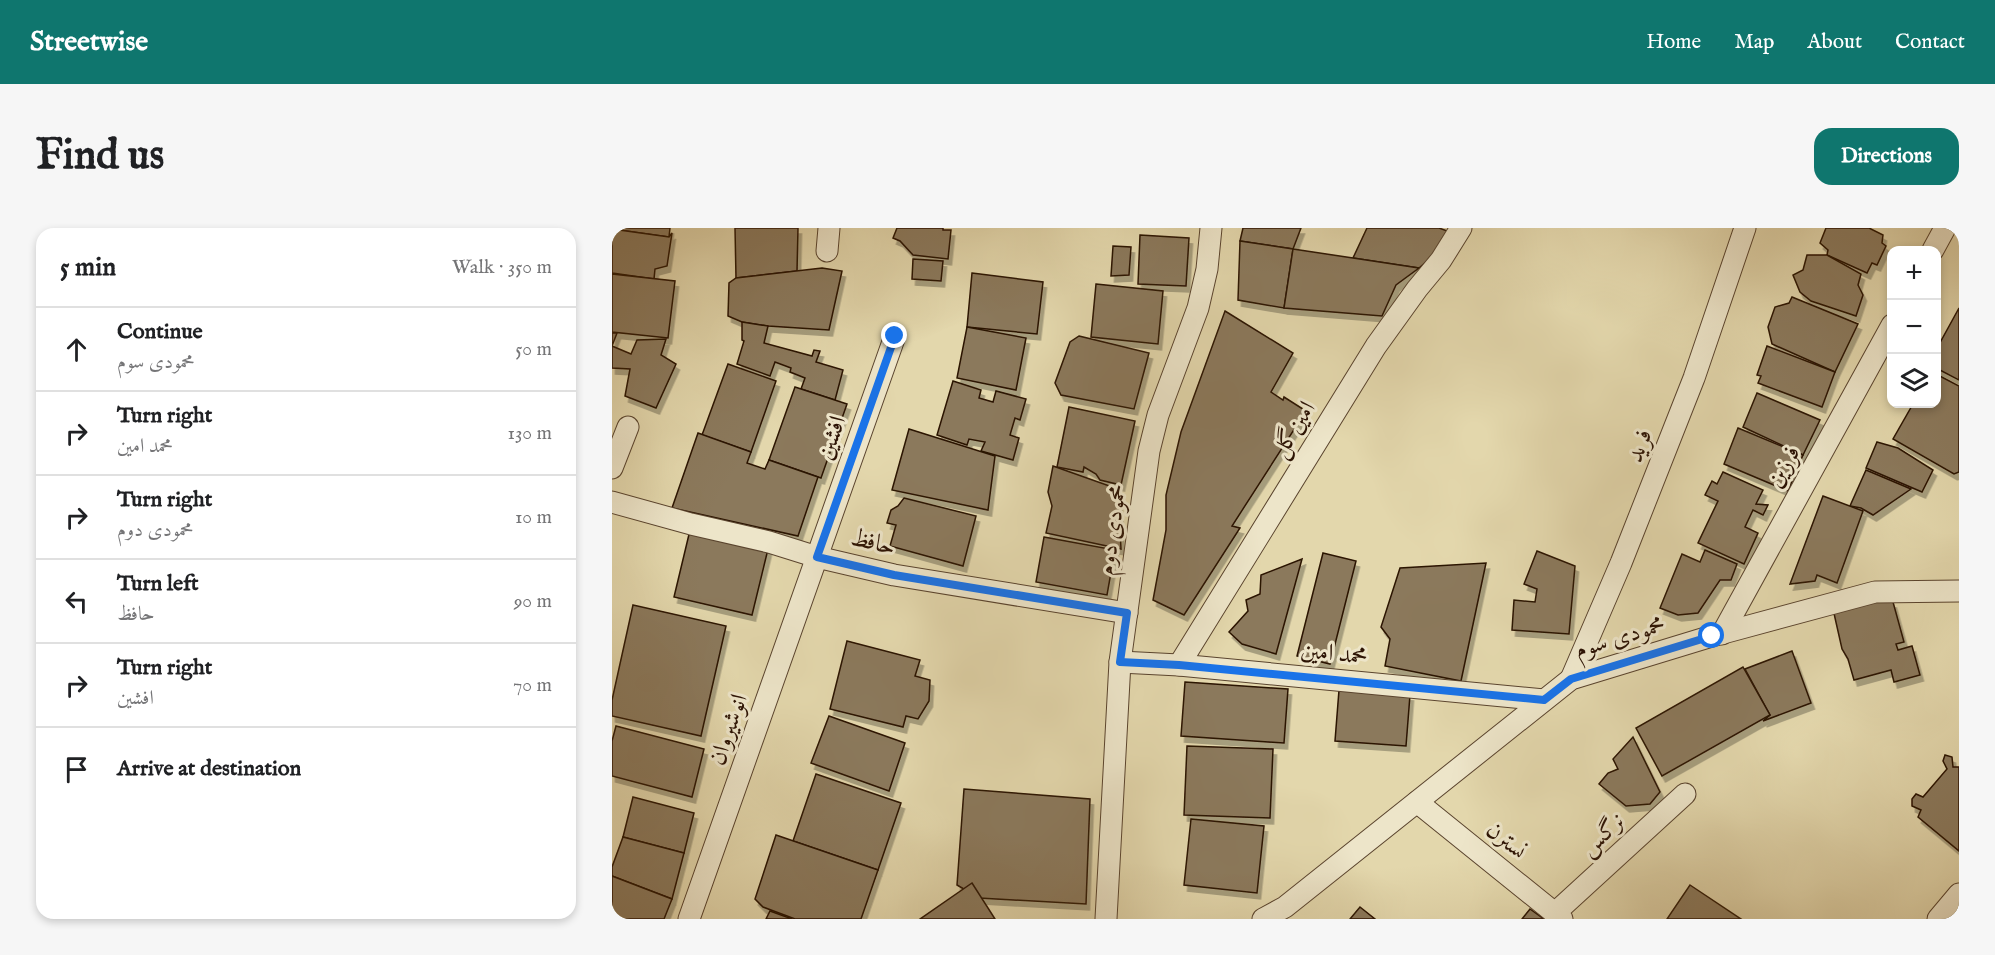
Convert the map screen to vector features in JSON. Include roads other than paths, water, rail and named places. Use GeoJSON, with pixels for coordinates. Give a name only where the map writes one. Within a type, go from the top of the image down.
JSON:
{"type":"FeatureCollection","features":[{"type":"Feature","properties":{"kind":"street"},"geometry":{"type":"LineString","coordinates":[[827,251],[829,228]]}},
{"type":"Feature","properties":{"kind":"street","name":"محمودی دوم"},"geometry":{"type":"LineString","coordinates":[[1106,919],[1120,662],[1149,451],[1158,415],[1198,308],[1207,269],[1211,228]]}},
{"type":"Feature","properties":{"kind":"street","name":"امین‌گل"},"geometry":{"type":"LineString","coordinates":[[1179,665],[1376,346],[1441,260],[1461,228]]}},
{"type":"Feature","properties":{"kind":"street","name":"فرید"},"geometry":{"type":"LineString","coordinates":[[1571,679],[1621,563],[1690,389],[1744,228]]}},
{"type":"Feature","properties":{"kind":"street"},"geometry":{"type":"LineString","coordinates":[[1935,246],[1945,228]]}},
{"type":"Feature","properties":{"kind":"street","name":"فرزین"},"geometry":{"type":"LineString","coordinates":[[1722,634],[1887,335]]}},
{"type":"Feature","properties":{"kind":"street","name":"افشین"},"geometry":{"type":"LineString","coordinates":[[817,557],[895,336]]}},
{"type":"Feature","properties":{"kind":"street"},"geometry":{"type":"LineString","coordinates":[[612,468],[628,427]]}},
{"type":"Feature","properties":{"kind":"street","name":"حافظ"},"geometry":{"type":"LineString","coordinates":[[612,502],[691,524],[769,542],[817,557],[894,575],[1127,613]]}},
{"type":"Feature","properties":{"kind":"street","name":"انوشیروان"},"geometry":{"type":"LineString","coordinates":[[689,919],[817,557]]}},
{"type":"Feature","properties":{"kind":"street","name":"محمودی سوم"},"geometry":{"type":"LineString","coordinates":[[1263,919],[1285,907],[1571,679],[1875,592],[1959,591]]}},
{"type":"Feature","properties":{"kind":"street","name":"محمد امین"},"geometry":{"type":"LineString","coordinates":[[1120,662],[1179,665],[1544,700]]}},
{"type":"Feature","properties":{"kind":"street","name":"نرگس"},"geometry":{"type":"LineString","coordinates":[[1559,916],[1685,794]]}},
{"type":"Feature","properties":{"kind":"street","name":"نسترن"},"geometry":{"type":"LineString","coordinates":[[1417,802],[1559,916]]}},
{"type":"Feature","properties":{"kind":"street"},"geometry":{"type":"LineString","coordinates":[[1938,919],[1959,894]]}}]}
